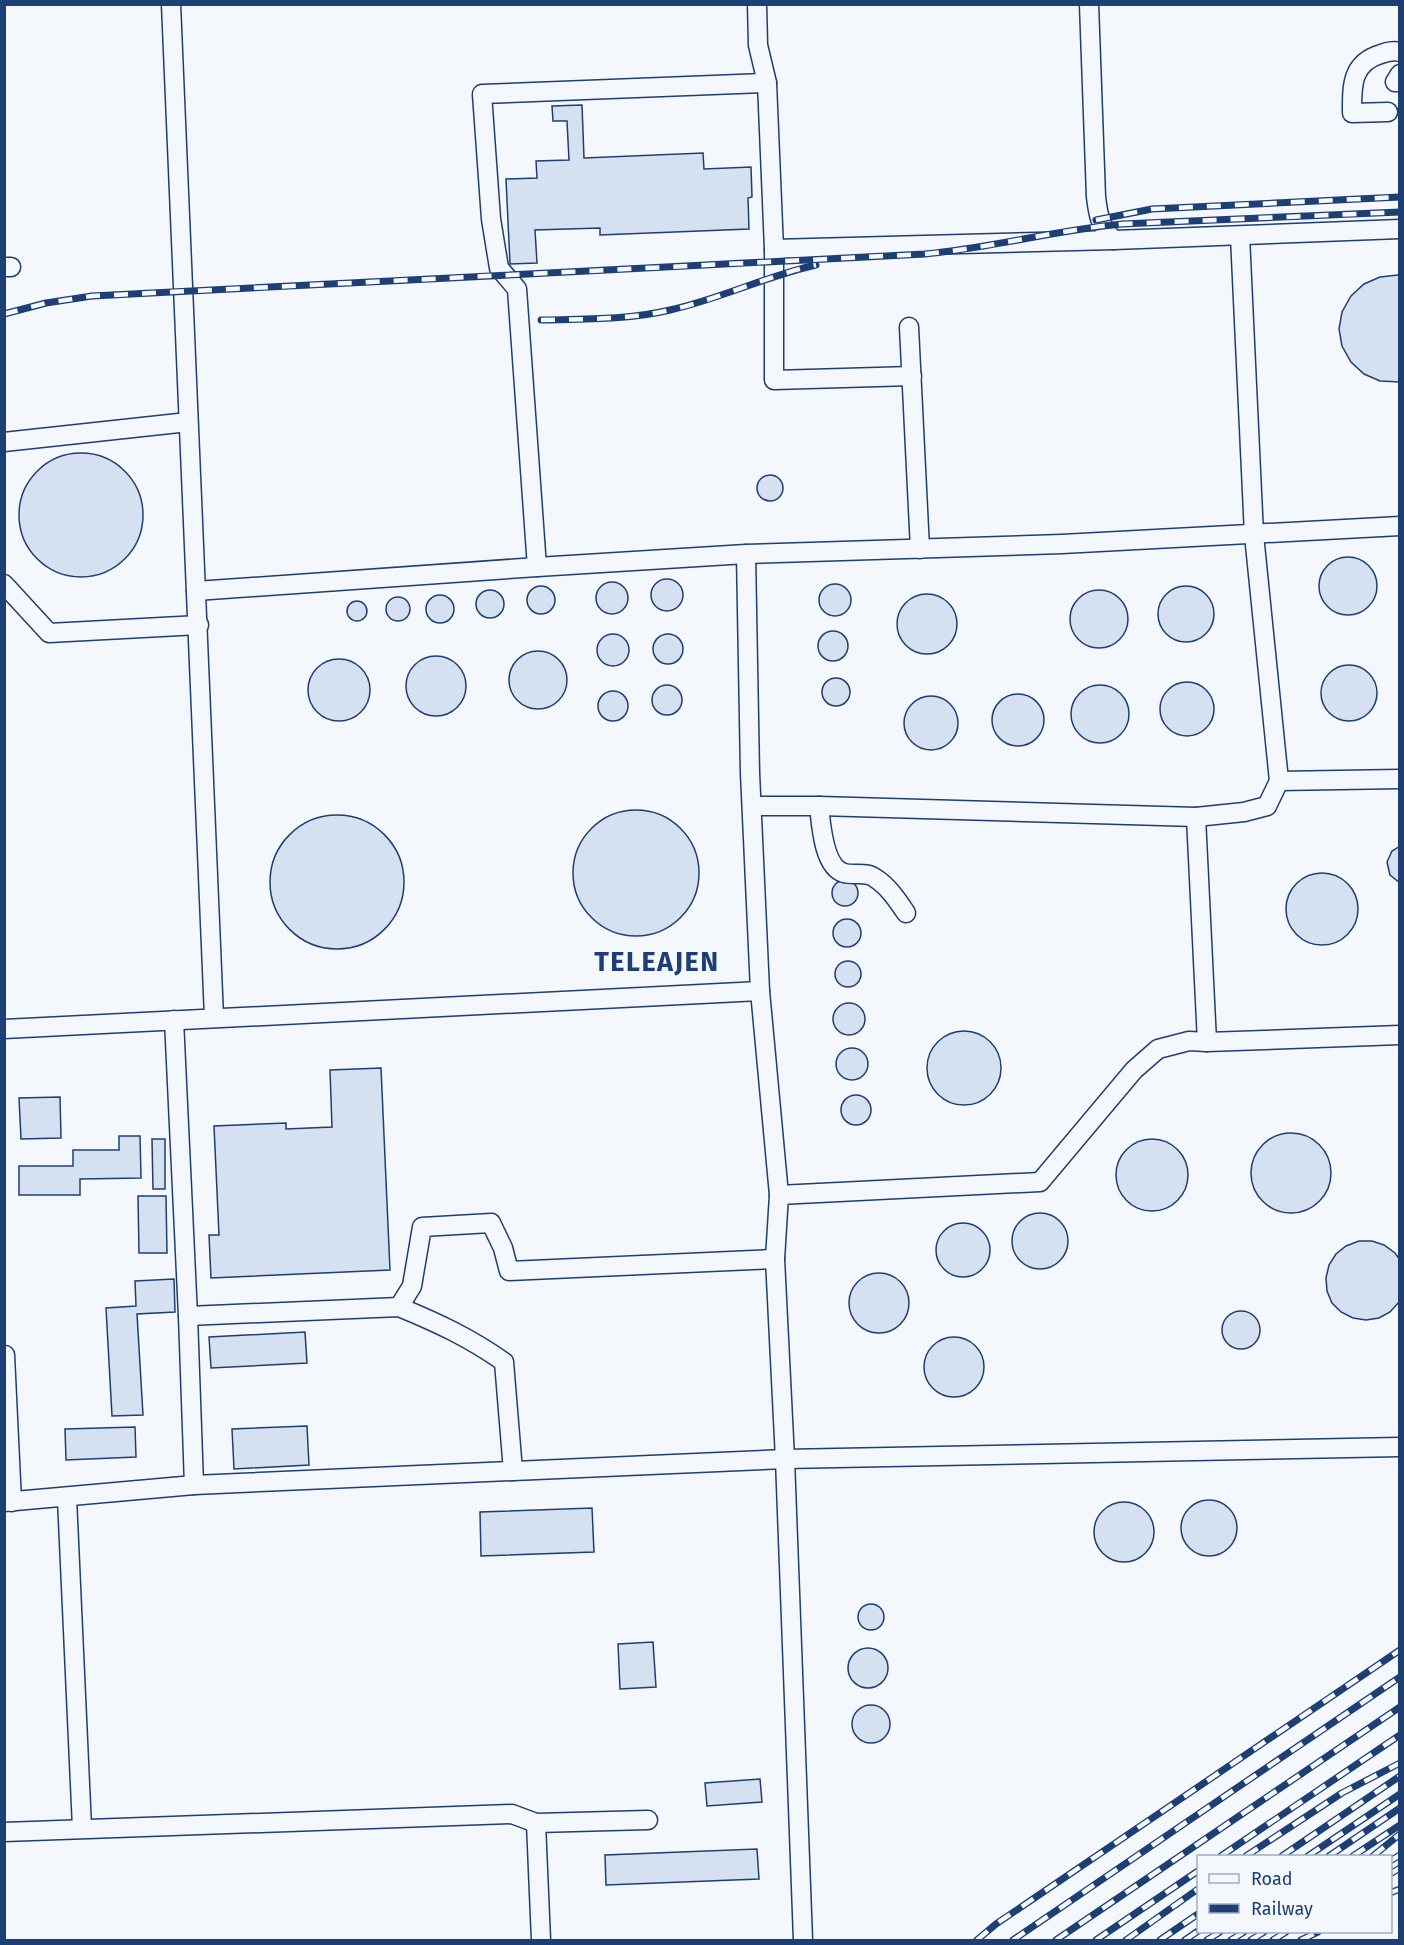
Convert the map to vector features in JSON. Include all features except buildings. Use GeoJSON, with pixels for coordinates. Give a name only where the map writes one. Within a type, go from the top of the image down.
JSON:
{"type":"FeatureCollection","features":[{"type":"Feature","properties":{"kind":"lane"},"geometry":{"type":"LineString","coordinates":[[171,4],[214,1017]]}},
{"type":"Feature","properties":{"kind":"lane"},"geometry":{"type":"LineString","coordinates":[[756,4],[758,45],[767,83],[774,249],[774,380],[912,376]]}},
{"type":"Feature","properties":{"kind":"lane"},"geometry":{"type":"LineString","coordinates":[[1089,4],[1098,219],[1107,234],[1114,240]]}},
{"type":"Feature","properties":{"kind":"lane"},"geometry":{"type":"LineString","coordinates":[[1388,112],[1352,113],[1355,77],[1362,63],[1377,55],[1393,51],[1400,52]]}},
{"type":"Feature","properties":{"kind":"lane"},"geometry":{"type":"LineString","coordinates":[[1400,74],[1395,82],[1400,82]]}},
{"type":"Feature","properties":{"kind":"lane"},"geometry":{"type":"LineString","coordinates":[[537,567],[517,289],[498,268],[491,219],[482,94],[767,83]]}},
{"type":"Feature","properties":{"kind":"lane"},"geometry":{"type":"LineString","coordinates":[[774,249],[1240,236],[1400,229]]}},
{"type":"Feature","properties":{"kind":"lane"},"geometry":{"type":"LineString","coordinates":[[752,806],[1196,817],[1244,812],[1267,806],[1279,782],[1254,535],[1240,236]]}},
{"type":"Feature","properties":{"kind":"lane"},"geometry":{"type":"LineString","coordinates":[[909,327],[920,549]]}},
{"type":"Feature","properties":{"kind":"lane"},"geometry":{"type":"LineString","coordinates":[[4,442],[188,422]]}},
{"type":"Feature","properties":{"kind":"lane"},"geometry":{"type":"LineString","coordinates":[[196,591],[746,554],[1254,535],[1400,526]]}},
{"type":"Feature","properties":{"kind":"lane"},"geometry":{"type":"LineString","coordinates":[[746,554],[752,806],[760,991],[779,1195],[775,1259],[803,1941]]}},
{"type":"Feature","properties":{"kind":"lane"},"geometry":{"type":"LineString","coordinates":[[4,584],[49,633],[199,625]]}},
{"type":"Feature","properties":{"kind":"lane"},"geometry":{"type":"LineString","coordinates":[[1279,782],[1400,779]]}},
{"type":"Feature","properties":{"kind":"lane"},"geometry":{"type":"LineString","coordinates":[[819,806],[824,840],[834,867],[843,873],[874,876],[906,913]]}},
{"type":"Feature","properties":{"kind":"lane"},"geometry":{"type":"LineString","coordinates":[[1196,817],[1207,1042]]}},
{"type":"Feature","properties":{"kind":"lane"},"geometry":{"type":"LineString","coordinates":[[4,1029],[760,991]]}},
{"type":"Feature","properties":{"kind":"lane"},"geometry":{"type":"LineString","coordinates":[[174,1020],[194,1485]]}},
{"type":"Feature","properties":{"kind":"lane"},"geometry":{"type":"LineString","coordinates":[[779,1195],[1040,1182],[1134,1070],[1158,1049],[1189,1041],[1400,1035]]}},
{"type":"Feature","properties":{"kind":"lane"},"geometry":{"type":"LineString","coordinates":[[399,1307],[412,1286],[422,1227],[491,1223],[503,1248],[509,1271],[775,1259]]}},
{"type":"Feature","properties":{"kind":"lane"},"geometry":{"type":"LineString","coordinates":[[188,1316],[399,1307],[474,1341],[504,1362],[513,1471]]}},
{"type":"Feature","properties":{"kind":"lane"},"geometry":{"type":"LineString","coordinates":[[5,1355],[8,1502],[194,1485],[785,1459],[1400,1447]]}},
{"type":"Feature","properties":{"kind":"lane"},"geometry":{"type":"LineString","coordinates":[[67,1498],[82,1828]]}},
{"type":"Feature","properties":{"kind":"lane"},"geometry":{"type":"LineString","coordinates":[[4,1832],[512,1814],[536,1823],[648,1820]]}},
{"type":"Feature","properties":{"kind":"lane"},"geometry":{"type":"LineString","coordinates":[[536,1823],[541,1941]]}},
{"type":"Feature","properties":{"kind":"railway"},"geometry":{"type":"LineString","coordinates":[[1096,220],[1152,209],[1400,197]]}},
{"type":"Feature","properties":{"kind":"railway"},"geometry":{"type":"LineString","coordinates":[[4,314],[46,303],[92,296],[925,254],[1122,224],[1400,212]]}},
{"type":"Feature","properties":{"kind":"railway"},"geometry":{"type":"LineString","coordinates":[[541,320],[606,318],[654,313],[707,300],[816,265]]}},
{"type":"Feature","properties":{"kind":"railway"},"geometry":{"type":"LineString","coordinates":[[977,1940],[996,1924],[1400,1650]]}},
{"type":"Feature","properties":{"kind":"railway"},"geometry":{"type":"LineString","coordinates":[[1013,1940],[1400,1677]]}},
{"type":"Feature","properties":{"kind":"railway"},"geometry":{"type":"LineString","coordinates":[[1056,1940],[1400,1707]]}},
{"type":"Feature","properties":{"kind":"railway"},"geometry":{"type":"LineString","coordinates":[[1222,1855],[1400,1735]]}},
{"type":"Feature","properties":{"kind":"railway"},"geometry":{"type":"LineString","coordinates":[[1248,1855],[1342,1793],[1400,1763]]}},
{"type":"Feature","properties":{"kind":"railway"},"geometry":{"type":"LineString","coordinates":[[1283,1855],[1400,1776]]}},
{"type":"Feature","properties":{"kind":"railway"},"geometry":{"type":"LineString","coordinates":[[1309,1855],[1400,1794]]}},
{"type":"Feature","properties":{"kind":"railway"},"geometry":{"type":"LineString","coordinates":[[1330,1855],[1400,1808]]}},
{"type":"Feature","properties":{"kind":"railway"},"geometry":{"type":"LineString","coordinates":[[1355,1855],[1400,1825]]}},
{"type":"Feature","properties":{"kind":"railway"},"geometry":{"type":"LineString","coordinates":[[1374,1855],[1400,1834]]}},
{"type":"Feature","properties":{"kind":"railway"},"geometry":{"type":"LineString","coordinates":[[1392,1860],[1400,1855]]}},
{"type":"Feature","properties":{"kind":"railway"},"geometry":{"type":"LineString","coordinates":[[1392,1873],[1400,1868]]}},
{"type":"Feature","properties":{"kind":"railway"},"geometry":{"type":"LineString","coordinates":[[1096,1940],[1197,1872]]}},
{"type":"Feature","properties":{"kind":"railway"},"geometry":{"type":"LineString","coordinates":[[1392,1892],[1400,1889]]}},
{"type":"Feature","properties":{"kind":"railway"},"geometry":{"type":"LineString","coordinates":[[1126,1940],[1197,1890]]}},
{"type":"Feature","properties":{"kind":"railway"},"geometry":{"type":"LineString","coordinates":[[1160,1940],[1197,1915]]}},
{"type":"Feature","properties":{"kind":"railway"},"geometry":{"type":"LineString","coordinates":[[1185,1940],[1197,1932]]}},
{"type":"Feature","properties":{"kind":"railway"},"geometry":{"type":"LineString","coordinates":[[1207,1940],[1218,1933]]}},
{"type":"Feature","properties":{"kind":"railway"},"geometry":{"type":"LineString","coordinates":[[1231,1940],[1242,1933]]}},
{"type":"Feature","properties":{"kind":"railway"},"geometry":{"type":"LineString","coordinates":[[1251,1940],[1262,1933]]}},
{"type":"Feature","properties":{"kind":"railway"},"geometry":{"type":"LineString","coordinates":[[1273,1940],[1284,1933]]}},
{"type":"Feature","properties":{"kind":"railway"},"geometry":{"type":"LineString","coordinates":[[1301,1940],[1316,1933]]}},
{"type":"Feature","properties":{"kind":"district","name":"TELEAJEN"},"geometry":{"type":"Point","coordinates":[657,962]}}]}
